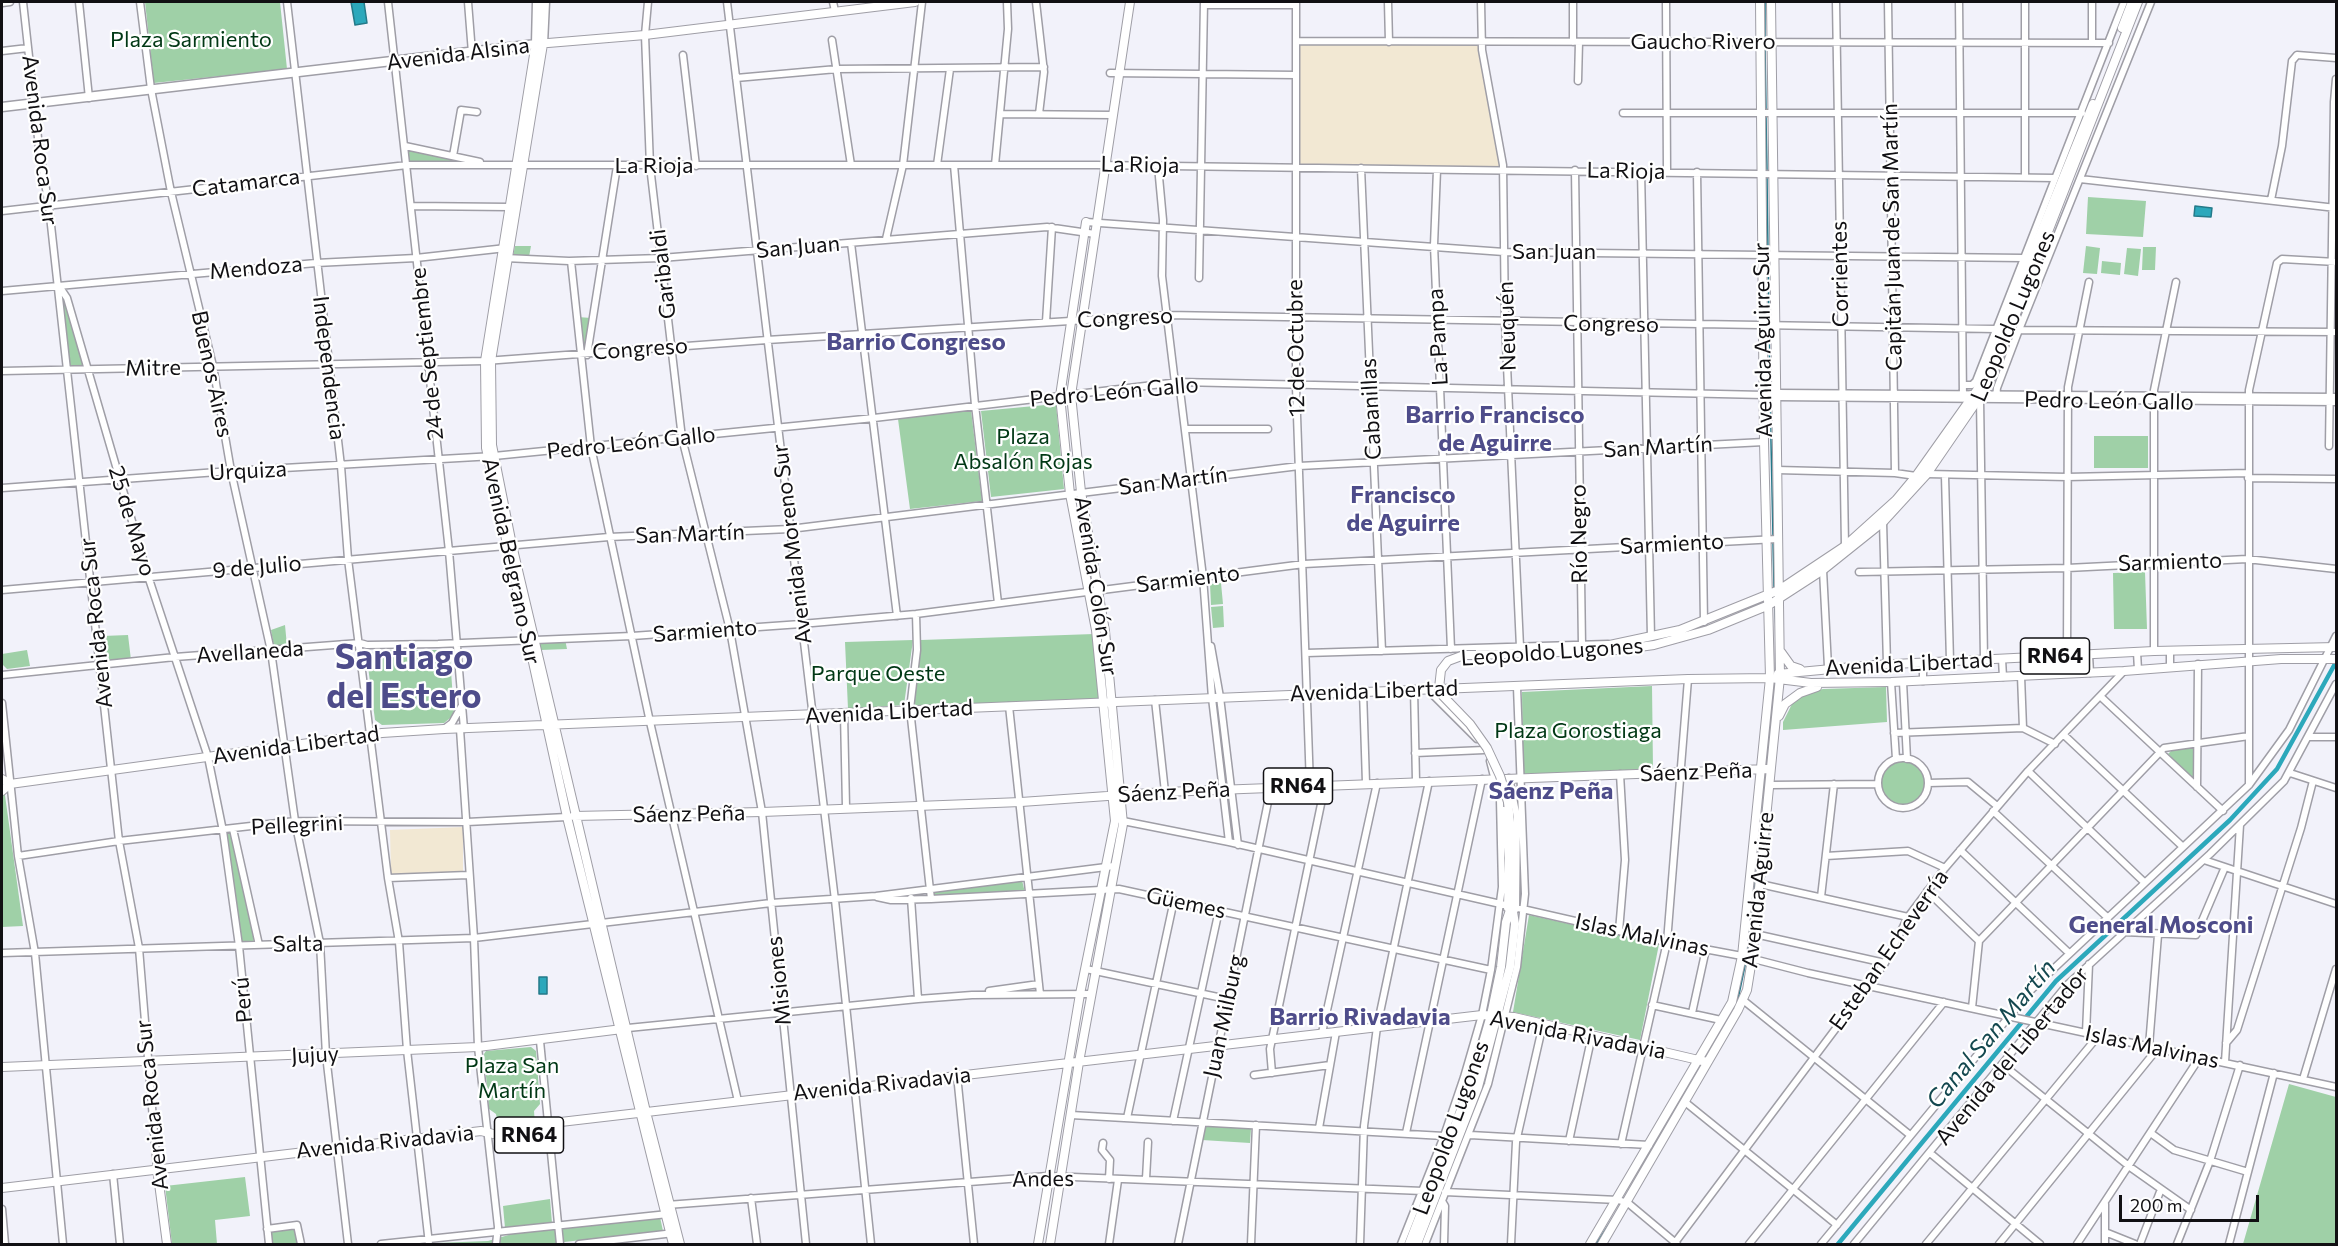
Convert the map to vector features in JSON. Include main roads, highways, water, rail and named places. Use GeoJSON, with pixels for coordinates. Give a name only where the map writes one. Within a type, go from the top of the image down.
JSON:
{"type":"FeatureCollection","features":[{"type":"Feature","properties":{"kind":"highway","name":"Avenida Belgrano Sur"},"geometry":{"type":"LineString","coordinates":[[537,2],[539,44]]}},
{"type":"Feature","properties":{"kind":"highway","name":"Avenida Belgrano Sur"},"geometry":{"type":"LineString","coordinates":[[539,44],[545,2]]}},
{"type":"Feature","properties":{"kind":"highway","name":"Avenida Alsina"},"geometry":{"type":"LineString","coordinates":[[2,107],[539,44]]}},
{"type":"Feature","properties":{"kind":"main road","name":"Avenida Alsina"},"geometry":{"type":"LineString","coordinates":[[539,44],[730,25],[915,2]]}},
{"type":"Feature","properties":{"kind":"main road","name":"Avenida Colón Sur"},"geometry":{"type":"LineString","coordinates":[[1050,1245],[1079,1062],[1124,821],[1099,590],[1081,492],[1071,395],[1130,2]]}},
{"type":"Feature","properties":{"kind":"main road","name":"Avenida Aguirre Sur"},"geometry":{"type":"LineString","coordinates":[[1760,2],[1766,42],[1772,395],[1764,442],[1772,539],[1768,595],[1770,678]]}},
{"type":"Feature","properties":{"kind":"main road","name":"Avenida Aguirre Sur"},"geometry":{"type":"LineString","coordinates":[[1766,42],[1771,2]]}},
{"type":"Feature","properties":{"kind":"main road","name":"Leopoldo Lugones"},"geometry":{"type":"LineString","coordinates":[[1417,1245],[1478,1087],[1495,1015],[1510,923],[1513,853],[1508,802],[1500,776],[1487,748],[1470,724],[1443,696],[1439,688],[1440,675],[1448,661],[1464,655],[1563,652],[1654,645],[1708,630],[1769,605],[1779,594],[1845,546],[1881,515],[1916,476],[1973,397],[2064,179],[2132,2]]}},
{"type":"Feature","properties":{"kind":"main road","name":"Leopoldo Lugones"},"geometry":{"type":"LineString","coordinates":[[1563,652],[1651,637],[1704,622],[1768,595],[1779,594],[1823,570],[1883,522],[1927,474],[1973,397],[2138,2]]}},
{"type":"Feature","properties":{"kind":"main road","name":"Avenida Belgrano Sur"},"geometry":{"type":"LineString","coordinates":[[506,248],[539,44]]}},
{"type":"Feature","properties":{"kind":"main road","name":"Avenida Aguirre Sur"},"geometry":{"type":"LineString","coordinates":[[1767,112],[1772,395]]}},
{"type":"Feature","properties":{"kind":"main road","name":"Avenida Belgrano Sur"},"geometry":{"type":"LineString","coordinates":[[520,165],[509,207],[505,258],[488,361],[490,457],[508,545],[552,726],[577,816],[598,924],[642,1112],[675,1233]]}},
{"type":"Feature","properties":{"kind":"main road","name":"Avenida Colón Sur"},"geometry":{"type":"LineString","coordinates":[[1038,1245],[1080,993],[1115,824],[1096,630],[1070,494],[1060,396],[1086,222]]}},
{"type":"Feature","properties":{"kind":"main road"},"geometry":{"type":"LineString","coordinates":[[1772,395],[1778,470],[1772,539],[1779,594],[1780,677]]}},
{"type":"Feature","properties":{"kind":"main road","name":"Avenida Libertad"},"geometry":{"type":"LineString","coordinates":[[10,784],[371,735],[444,729],[747,719],[910,709],[1427,688],[1770,678],[1807,670],[1887,664],[2154,651],[2334,647]]}},
{"type":"Feature","properties":{"kind":"main road"},"geometry":{"type":"LineString","coordinates":[[1780,651],[1791,666],[1807,670]]}},
{"type":"Feature","properties":{"kind":"main road","name":"Avenida Libertad"},"geometry":{"type":"LineString","coordinates":[[1780,677],[1832,684],[1904,682],[2124,671],[2250,661],[2330,659]]}},
{"type":"Feature","properties":{"kind":"main road"},"geometry":{"type":"LineString","coordinates":[[1855,666],[1852,674],[1857,682]]}},
{"type":"Feature","properties":{"kind":"main road","name":"Avenida Aguirre"},"geometry":{"type":"LineString","coordinates":[[1702,1060],[1734,996],[1755,934],[1770,785],[1767,769],[1775,729],[1780,677]]}},
{"type":"Feature","properties":{"kind":"main road","name":"Avenida Aguirre"},"geometry":{"type":"LineString","coordinates":[[1702,1060],[1743,1000],[1767,769],[1770,678]]}},
{"type":"Feature","properties":{"kind":"main road"},"geometry":{"type":"LineString","coordinates":[[1775,729],[1781,711],[1792,699],[1808,688],[1832,684]]}},
{"type":"Feature","properties":{"kind":"main road","name":"Avenida Belgrano Sur"},"geometry":{"type":"LineString","coordinates":[[552,726],[567,817],[598,924]]}},
{"type":"Feature","properties":{"kind":"main road","name":"Sáenz Peña"},"geometry":{"type":"LineString","coordinates":[[577,816],[762,812],[1022,802],[1271,787],[1767,769]]}},
{"type":"Feature","properties":{"kind":"main road"},"geometry":{"type":"LineString","coordinates":[[2,779],[10,784],[2,791]]}},
{"type":"Feature","properties":{"kind":"main road","name":"Pellegrini"},"geometry":{"type":"LineString","coordinates":[[567,817],[577,816]]}},
{"type":"Feature","properties":{"kind":"main road","name":"Leopoldo Lugones"},"geometry":{"type":"LineString","coordinates":[[1409,1245],[1495,1015]]}},
{"type":"Feature","properties":{"kind":"main road","name":"Avenida Rivadavia"},"geometry":{"type":"LineString","coordinates":[[2,1188],[481,1131],[506,1138],[527,1136],[548,1124],[642,1112],[1495,1015],[1702,1060]]}},
{"type":"Feature","properties":{"kind":"main road","name":"Jujuy"},"geometry":{"type":"LineString","coordinates":[[2,1067],[478,1047],[623,1029]]}},
{"type":"Feature","properties":{"kind":"main road"},"geometry":{"type":"LineString","coordinates":[[1590,1245],[1623,1202],[1685,1102],[1702,1060]]}},
{"type":"Feature","properties":{"kind":"main road"},"geometry":{"type":"LineString","coordinates":[[1602,1245],[1649,1145],[1702,1060]]}},
{"type":"Feature","properties":{"kind":"main road","name":"Avenida Roca Sur"},"geometry":{"type":"LineString","coordinates":[[157,1168],[167,1245]]}},
{"type":"Feature","properties":{"kind":"main road"},"geometry":{"type":"LineString","coordinates":[[673,1245],[675,1233]]}},
{"type":"Feature","properties":{"kind":"main road"},"geometry":{"type":"LineString","coordinates":[[675,1233],[680,1245]]}},
{"type":"Feature","properties":{"kind":"water"},"geometry":{"type":"Polygon","coordinates":[[[351,2],[364,2],[367,23],[355,25],[351,2]]]}},
{"type":"Feature","properties":{"kind":"water"},"geometry":{"type":"Polygon","coordinates":[[[2195,206],[2212,208],[2211,217],[2194,216],[2195,206]]]}},
{"type":"Feature","properties":{"kind":"water"},"geometry":{"type":"Polygon","coordinates":[[[539,977],[547,977],[547,994],[539,994],[539,977]]]}},
{"type":"Feature","properties":{"kind":"waterway"},"geometry":{"type":"LineString","coordinates":[[1765,2],[1765,39]]}},
{"type":"Feature","properties":{"kind":"waterway"},"geometry":{"type":"LineString","coordinates":[[1765,44],[1766,111]]}},
{"type":"Feature","properties":{"kind":"waterway"},"geometry":{"type":"LineString","coordinates":[[1766,116],[1767,171]]}},
{"type":"Feature","properties":{"kind":"waterway"},"geometry":{"type":"LineString","coordinates":[[1767,176],[1768,252]]}},
{"type":"Feature","properties":{"kind":"waterway"},"geometry":{"type":"LineString","coordinates":[[1768,257],[1769,324]]}},
{"type":"Feature","properties":{"kind":"waterway"},"geometry":{"type":"LineString","coordinates":[[1769,329],[1770,390]]}},
{"type":"Feature","properties":{"kind":"waterway"},"geometry":{"type":"LineString","coordinates":[[1770,395],[1773,537]]}},
{"type":"Feature","properties":{"kind":"waterway"},"geometry":{"type":"LineString","coordinates":[[1773,542],[1774,588]]}},
{"type":"Feature","properties":{"kind":"waterway"},"geometry":{"type":"LineString","coordinates":[[1775,609],[1776,629]]}},
{"type":"Feature","properties":{"kind":"waterway","name":"Canal San Martín"},"geometry":{"type":"LineString","coordinates":[[1838,1244],[2056,981],[2230,820],[2277,769],[2336,662]]}},
{"type":"Feature","properties":{"kind":"waterway"},"geometry":{"type":"LineString","coordinates":[[1768,757],[1770,743]]}},
{"type":"Feature","properties":{"kind":"waterway"},"geometry":{"type":"LineString","coordinates":[[1747,956],[1759,848]]}},
{"type":"Feature","properties":{"kind":"waterway"},"geometry":{"type":"LineString","coordinates":[[1705,1057],[1738,999],[1746,961]]}},
{"type":"Feature","properties":{"kind":"waterway"},"geometry":{"type":"LineString","coordinates":[[1650,1154],[1701,1064]]}},
{"type":"Feature","properties":{"kind":"waterway"},"geometry":{"type":"LineString","coordinates":[[1596,1244],[1613,1218]]}},
{"type":"Feature","properties":{"kind":"district","name":"Barrio Congreso"},"geometry":{"type":"Point","coordinates":[916,342]}},
{"type":"Feature","properties":{"kind":"district","name":"Barrio Francisco de Aguirre"},"geometry":{"type":"Point","coordinates":[1495,429]}},
{"type":"Feature","properties":{"kind":"district","name":"Francisco de Aguirre"},"geometry":{"type":"Point","coordinates":[1403,509]}},
{"type":"Feature","properties":{"kind":"district","name":"Santiago del Estero"},"geometry":{"type":"Point","coordinates":[404,678]}},
{"type":"Feature","properties":{"kind":"district","name":"Sáenz Peña"},"geometry":{"type":"Point","coordinates":[1551,791]}},
{"type":"Feature","properties":{"kind":"district","name":"General Mosconi"},"geometry":{"type":"Point","coordinates":[2161,925]}},
{"type":"Feature","properties":{"kind":"district","name":"Barrio Rivadavia"},"geometry":{"type":"Point","coordinates":[1360,1017]}},
{"type":"Feature","properties":{"kind":"park label","name":"Plaza Sarmiento"},"geometry":{"type":"Point","coordinates":[191,40]}},
{"type":"Feature","properties":{"kind":"park label","name":"Plaza Absalón Rojas"},"geometry":{"type":"Point","coordinates":[1023,450]}},
{"type":"Feature","properties":{"kind":"park label","name":"Parque Oeste"},"geometry":{"type":"Point","coordinates":[878,674]}},
{"type":"Feature","properties":{"kind":"park label","name":"Plaza Gorostiaga"},"geometry":{"type":"Point","coordinates":[1578,731]}},
{"type":"Feature","properties":{"kind":"park label","name":"Plaza San Martín"},"geometry":{"type":"Point","coordinates":[512,1078]}}]}
